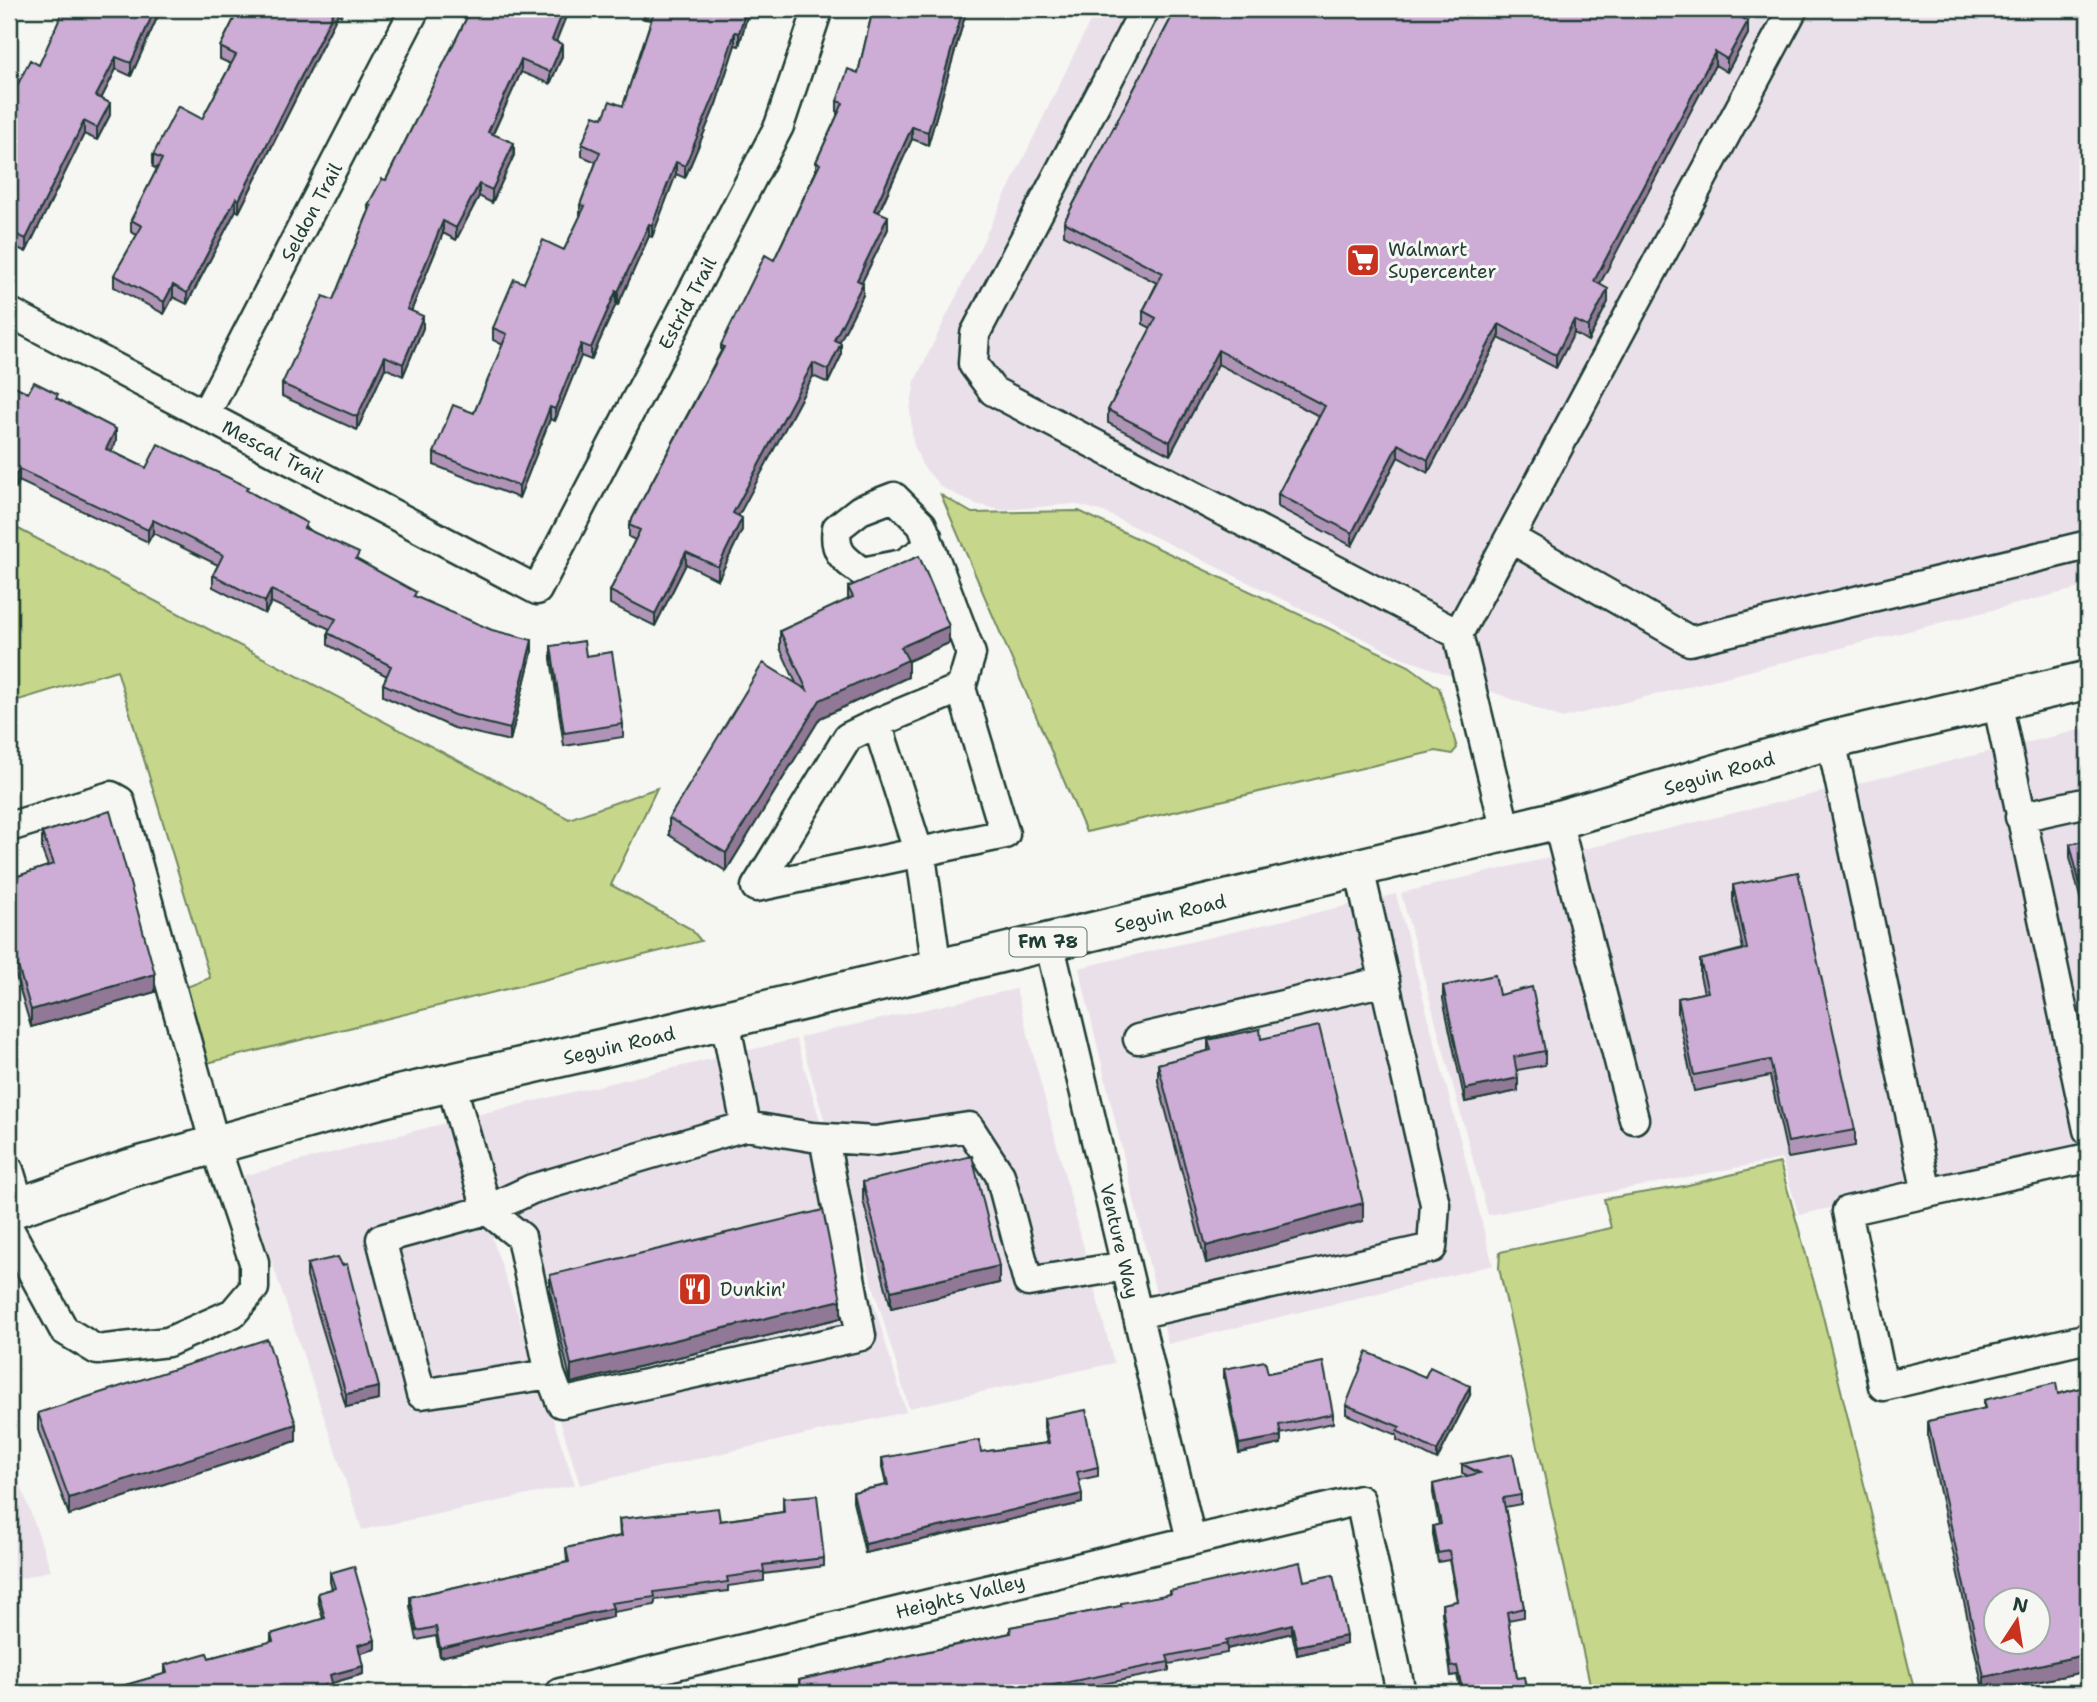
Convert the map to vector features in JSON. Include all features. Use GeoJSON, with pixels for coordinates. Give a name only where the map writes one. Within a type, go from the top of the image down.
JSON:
{"type":"FeatureCollection","features":[{"type":"Feature","properties":{"kind":"main road","name":"Seguin Road"},"geometry":{"type":"LineString","coordinates":[[12,1215],[131,1168],[451,1083],[1557,820],[1831,740],[2088,680]]}},
{"type":"Feature","properties":{"kind":"street","name":"Seldon Trail"},"geometry":{"type":"LineString","coordinates":[[205,415],[415,9]]}},
{"type":"Feature","properties":{"kind":"street","name":"Estrid Trail"},"geometry":{"type":"LineString","coordinates":[[537,590],[779,126],[818,9]]}},
{"type":"Feature","properties":{"kind":"street"},"geometry":{"type":"LineString","coordinates":[[1145,9],[975,334],[974,364],[993,391],[1458,634]]}},
{"type":"Feature","properties":{"kind":"street"},"geometry":{"type":"LineString","coordinates":[[1506,832],[1458,634],[1793,9]]}},
{"type":"Feature","properties":{"kind":"street","name":"Mescal Trail"},"geometry":{"type":"LineString","coordinates":[[9,312],[537,590]]}},
{"type":"Feature","properties":{"kind":"street"},"geometry":{"type":"LineString","coordinates":[[927,536],[971,654],[961,688],[1005,834],[756,887],[848,737],[961,688]]}},
{"type":"Feature","properties":{"kind":"street"},"geometry":{"type":"LineString","coordinates":[[1510,538],[1690,641],[2088,545]]}},
{"type":"Feature","properties":{"kind":"street"},"geometry":{"type":"LineString","coordinates":[[1997,701],[2020,817],[2063,999],[2088,1130]]}},
{"type":"Feature","properties":{"kind":"street"},"geometry":{"type":"LineString","coordinates":[[877,723],[919,853],[937,969]]}},
{"type":"Feature","properties":{"kind":"street"},"geometry":{"type":"LineString","coordinates":[[1831,740],[1927,1193]]}},
{"type":"Feature","properties":{"kind":"street"},"geometry":{"type":"LineString","coordinates":[[9,827],[111,796],[120,801],[215,1145],[254,1262],[254,1287],[233,1312],[168,1342],[97,1350],[64,1330],[12,1215],[9,1170]]}},
{"type":"Feature","properties":{"kind":"street"},"geometry":{"type":"LineString","coordinates":[[2020,817],[2088,802]]}},
{"type":"Feature","properties":{"kind":"street"},"geometry":{"type":"LineString","coordinates":[[1557,820],[1634,1119]]}},
{"type":"Feature","properties":{"kind":"street"},"geometry":{"type":"LineString","coordinates":[[1137,1314],[1432,1248],[1435,1204],[1359,868]]}},
{"type":"Feature","properties":{"kind":"street","name":"Venture Way"},"geometry":{"type":"LineString","coordinates":[[1049,942],[1191,1541]]}},
{"type":"Feature","properties":{"kind":"street"},"geometry":{"type":"LineString","coordinates":[[1138,1039],[1385,981]]}},
{"type":"Feature","properties":{"kind":"street"},"geometry":{"type":"LineString","coordinates":[[725,1020],[746,1126]]}},
{"type":"Feature","properties":{"kind":"street"},"geometry":{"type":"LineString","coordinates":[[451,1083],[487,1210],[522,1237],[550,1374],[561,1403],[861,1336],[824,1138]]}},
{"type":"Feature","properties":{"kind":"street"},"geometry":{"type":"LineString","coordinates":[[550,1374],[421,1394],[381,1239],[487,1210],[532,1189],[746,1126],[824,1138],[875,1141],[969,1127],[1000,1175],[1028,1282],[1126,1266]]}},
{"type":"Feature","properties":{"kind":"street"},"geometry":{"type":"LineString","coordinates":[[2088,1158],[1847,1211],[1883,1386],[2088,1338]]}},
{"type":"Feature","properties":{"kind":"street","name":"Heights Valley"},"geometry":{"type":"LineString","coordinates":[[560,1693],[1360,1500],[1401,1693]]}},
{"type":"Feature","properties":{"kind":"shaded area"},"geometry":{"type":"Polygon","coordinates":[[[1096,9],[2088,9],[2088,586],[1562,718],[1401,657],[1104,512],[1074,504],[1002,510],[975,504],[941,487],[922,465],[913,442],[910,410],[915,381],[1096,9]]]}},
{"type":"Feature","properties":{"kind":"shaded area"},"geometry":{"type":"Polygon","coordinates":[[[2088,728],[2088,1149],[1799,1215],[1782,1159],[1488,1215],[1401,893],[2088,728]]]}},
{"type":"Feature","properties":{"kind":"shaded area"},"geometry":{"type":"Polygon","coordinates":[[[1396,894],[1493,1265],[1168,1344],[1079,968],[1396,894]]]}},
{"type":"Feature","properties":{"kind":"shaded area"},"geometry":{"type":"Polygon","coordinates":[[[1016,989],[1114,1363],[909,1408],[800,1037],[1016,989]]]}},
{"type":"Feature","properties":{"kind":"shaded area"},"geometry":{"type":"Polygon","coordinates":[[[796,1039],[906,1412],[580,1485],[467,1117],[796,1039]]]}},
{"type":"Feature","properties":{"kind":"shaded area"},"geometry":{"type":"Polygon","coordinates":[[[453,1121],[575,1485],[362,1530],[243,1176],[453,1121]]]}},
{"type":"Feature","properties":{"kind":"shaded area"},"geometry":{"type":"Polygon","coordinates":[[[9,1452],[51,1570],[9,1582],[9,1452]]]}},
{"type":"Feature","properties":{"kind":"green space"},"geometry":{"type":"Polygon","coordinates":[[[941,495],[972,513],[1079,511],[1409,666],[1439,688],[1457,748],[1452,754],[1436,751],[1086,832],[941,495]]]}},
{"type":"Feature","properties":{"kind":"green space"},"geometry":{"type":"Polygon","coordinates":[[[9,524],[569,819],[657,788],[611,885],[691,929],[701,941],[207,1063],[184,988],[210,978],[117,670],[9,703],[9,524]]]}},
{"type":"Feature","properties":{"kind":"green space"},"geometry":{"type":"Polygon","coordinates":[[[1780,1163],[1820,1304],[1915,1693],[1592,1693],[1499,1268],[1500,1252],[1611,1228],[1604,1199],[1684,1186],[1780,1163]]]}},
{"type":"Feature","properties":{"kind":"building"},"geometry":{"type":"Polygon","coordinates":[[[64,9],[155,9],[131,63],[116,57],[96,96],[110,103],[97,128],[84,121],[26,239],[9,231],[9,97],[11,98],[30,60],[39,65],[64,9]]]}},
{"type":"Feature","properties":{"kind":"building"},"geometry":{"type":"Polygon","coordinates":[[[239,9],[335,9],[239,200],[236,198],[187,293],[173,285],[164,302],[114,275],[142,226],[131,220],[162,159],[153,155],[178,106],[202,119],[236,55],[220,47],[239,9]]]}},
{"type":"Feature","properties":{"kind":"building"},"geometry":{"type":"Polygon","coordinates":[[[471,9],[564,9],[552,40],[562,44],[550,72],[521,60],[488,132],[514,143],[492,190],[479,184],[456,228],[443,221],[407,309],[423,316],[403,364],[385,356],[357,417],[282,384],[323,296],[333,300],[371,206],[368,205],[382,179],[386,180],[471,9]]]}},
{"type":"Feature","properties":{"kind":"building"},"geometry":{"type":"Polygon","coordinates":[[[655,9],[746,9],[739,33],[735,32],[716,92],[685,166],[676,162],[652,225],[649,224],[591,348],[581,344],[555,409],[550,407],[519,486],[434,453],[453,405],[474,413],[507,334],[493,328],[514,279],[524,283],[543,240],[564,250],[585,206],[580,205],[600,152],[582,144],[594,115],[603,118],[610,101],[623,106],[655,9]]]}},
{"type":"Feature","properties":{"kind":"building"},"geometry":{"type":"Polygon","coordinates":[[[873,9],[963,9],[928,132],[912,127],[874,210],[888,216],[857,280],[863,283],[834,340],[841,343],[828,370],[813,363],[733,513],[742,518],[718,567],[686,552],[655,614],[610,591],[640,530],[629,525],[724,347],[721,345],[765,255],[774,260],[820,164],[816,162],[843,103],[837,101],[848,69],[858,73],[873,9]]]}},
{"type":"Feature","properties":{"kind":"building","name":"Walmart Supercenter"},"geometry":{"type":"Polygon","coordinates":[[[1176,9],[1737,9],[1735,14],[1748,21],[1727,59],[1715,52],[1594,281],[1608,289],[1588,327],[1574,320],[1556,355],[1499,324],[1428,460],[1398,444],[1352,533],[1278,494],[1325,406],[1218,350],[1170,442],[1108,410],[1156,318],[1143,311],[1163,273],[1064,222],[1176,9]]]}},
{"type":"Feature","properties":{"kind":"building"},"geometry":{"type":"Polygon","coordinates":[[[34,382],[58,394],[56,398],[116,429],[106,449],[146,468],[158,444],[248,487],[246,490],[307,523],[304,528],[359,553],[356,559],[416,592],[414,596],[492,630],[532,640],[510,729],[454,715],[383,684],[391,666],[328,633],[336,619],[271,590],[265,602],[213,575],[223,555],[153,520],[148,530],[19,469],[16,475],[9,472],[9,383],[28,393],[34,382]]]}},
{"type":"Feature","properties":{"kind":"building"},"geometry":{"type":"Polygon","coordinates":[[[919,556],[949,626],[901,647],[908,660],[820,700],[726,853],[669,818],[763,663],[807,690],[780,631],[853,597],[848,587],[919,556]]]}},
{"type":"Feature","properties":{"kind":"building"},"geometry":{"type":"Polygon","coordinates":[[[584,641],[586,656],[612,652],[623,724],[564,733],[551,646],[584,641]]]}},
{"type":"Feature","properties":{"kind":"building"},"geometry":{"type":"Polygon","coordinates":[[[110,811],[155,974],[31,1010],[9,936],[9,879],[54,864],[42,833],[110,811]]]}},
{"type":"Feature","properties":{"kind":"building"},"geometry":{"type":"Polygon","coordinates":[[[2088,840],[2088,917],[2070,844],[2088,840]]]}},
{"type":"Feature","properties":{"kind":"building"},"geometry":{"type":"Polygon","coordinates":[[[1798,872],[1855,1130],[1788,1142],[1770,1060],[1694,1075],[1678,998],[1708,992],[1700,960],[1747,949],[1733,885],[1798,872]]]}},
{"type":"Feature","properties":{"kind":"building"},"geometry":{"type":"Polygon","coordinates":[[[1495,975],[1499,995],[1532,987],[1545,1051],[1514,1057],[1518,1078],[1465,1089],[1443,986],[1495,975]]]}},
{"type":"Feature","properties":{"kind":"building"},"geometry":{"type":"Polygon","coordinates":[[[1319,1026],[1363,1203],[1206,1246],[1158,1064],[1211,1050],[1208,1040],[1260,1029],[1261,1039],[1319,1026]]]}},
{"type":"Feature","properties":{"kind":"building"},"geometry":{"type":"Polygon","coordinates":[[[972,1156],[999,1266],[891,1291],[863,1182],[972,1156]]]}},
{"type":"Feature","properties":{"kind":"building"},"geometry":{"type":"Polygon","coordinates":[[[823,1210],[841,1300],[571,1365],[550,1275],[823,1210]]]}},
{"type":"Feature","properties":{"kind":"building"},"geometry":{"type":"Polygon","coordinates":[[[338,1257],[342,1265],[347,1264],[379,1387],[346,1394],[307,1264],[338,1257]]]}},
{"type":"Feature","properties":{"kind":"building"},"geometry":{"type":"Polygon","coordinates":[[[267,1339],[296,1424],[69,1498],[38,1413],[267,1339]]]}},
{"type":"Feature","properties":{"kind":"building"},"geometry":{"type":"Polygon","coordinates":[[[1367,1352],[1425,1377],[1430,1367],[1470,1386],[1437,1451],[1397,1431],[1400,1427],[1346,1405],[1367,1352]]]}},
{"type":"Feature","properties":{"kind":"building"},"geometry":{"type":"Polygon","coordinates":[[[1265,1361],[1268,1373],[1323,1362],[1333,1414],[1279,1425],[1281,1436],[1239,1444],[1224,1369],[1265,1361]]]}},
{"type":"Feature","properties":{"kind":"building"},"geometry":{"type":"Polygon","coordinates":[[[2056,1383],[2058,1394],[2088,1386],[2088,1654],[1984,1677],[1928,1421],[1986,1408],[1984,1400],[2056,1383]]]}},
{"type":"Feature","properties":{"kind":"building"},"geometry":{"type":"Polygon","coordinates":[[[1086,1410],[1098,1467],[1077,1472],[1082,1494],[865,1544],[853,1492],[888,1485],[882,1458],[979,1440],[981,1452],[1049,1443],[1044,1418],[1086,1410]]]}},
{"type":"Feature","properties":{"kind":"building"},"geometry":{"type":"Polygon","coordinates":[[[1513,1454],[1521,1495],[1503,1498],[1524,1608],[1507,1612],[1517,1678],[1524,1677],[1527,1693],[1463,1693],[1457,1666],[1451,1667],[1442,1604],[1458,1601],[1449,1551],[1438,1553],[1433,1526],[1441,1524],[1433,1484],[1480,1473],[1462,1464],[1513,1454]]]}},
{"type":"Feature","properties":{"kind":"building"},"geometry":{"type":"Polygon","coordinates":[[[817,1495],[824,1558],[763,1565],[764,1572],[727,1577],[728,1582],[654,1592],[655,1597],[611,1603],[613,1608],[440,1648],[436,1627],[417,1631],[410,1597],[569,1562],[566,1548],[622,1536],[619,1519],[718,1508],[720,1521],[784,1512],[783,1498],[817,1495]]]}},
{"type":"Feature","properties":{"kind":"building"},"geometry":{"type":"Polygon","coordinates":[[[1300,1562],[1304,1581],[1333,1575],[1346,1636],[1297,1646],[1292,1624],[1226,1640],[1227,1644],[1167,1656],[1169,1662],[1014,1693],[767,1693],[800,1686],[799,1680],[1011,1633],[1010,1627],[1121,1606],[1121,1603],[1171,1594],[1170,1591],[1300,1562]]]}},
{"type":"Feature","properties":{"kind":"building"},"geometry":{"type":"Polygon","coordinates":[[[354,1566],[375,1640],[358,1645],[363,1666],[330,1675],[332,1683],[298,1693],[116,1693],[115,1688],[167,1673],[165,1665],[207,1653],[209,1658],[273,1641],[271,1634],[325,1618],[318,1593],[335,1588],[330,1573],[354,1566]]]}},
{"type":"Feature","properties":{"kind":"place","name":"Walmart Supercenter"},"geometry":{"type":"Point","coordinates":[1363,260]}},
{"type":"Feature","properties":{"kind":"place","name":"Dunkin'"},"geometry":{"type":"Point","coordinates":[695,1289]}}]}
